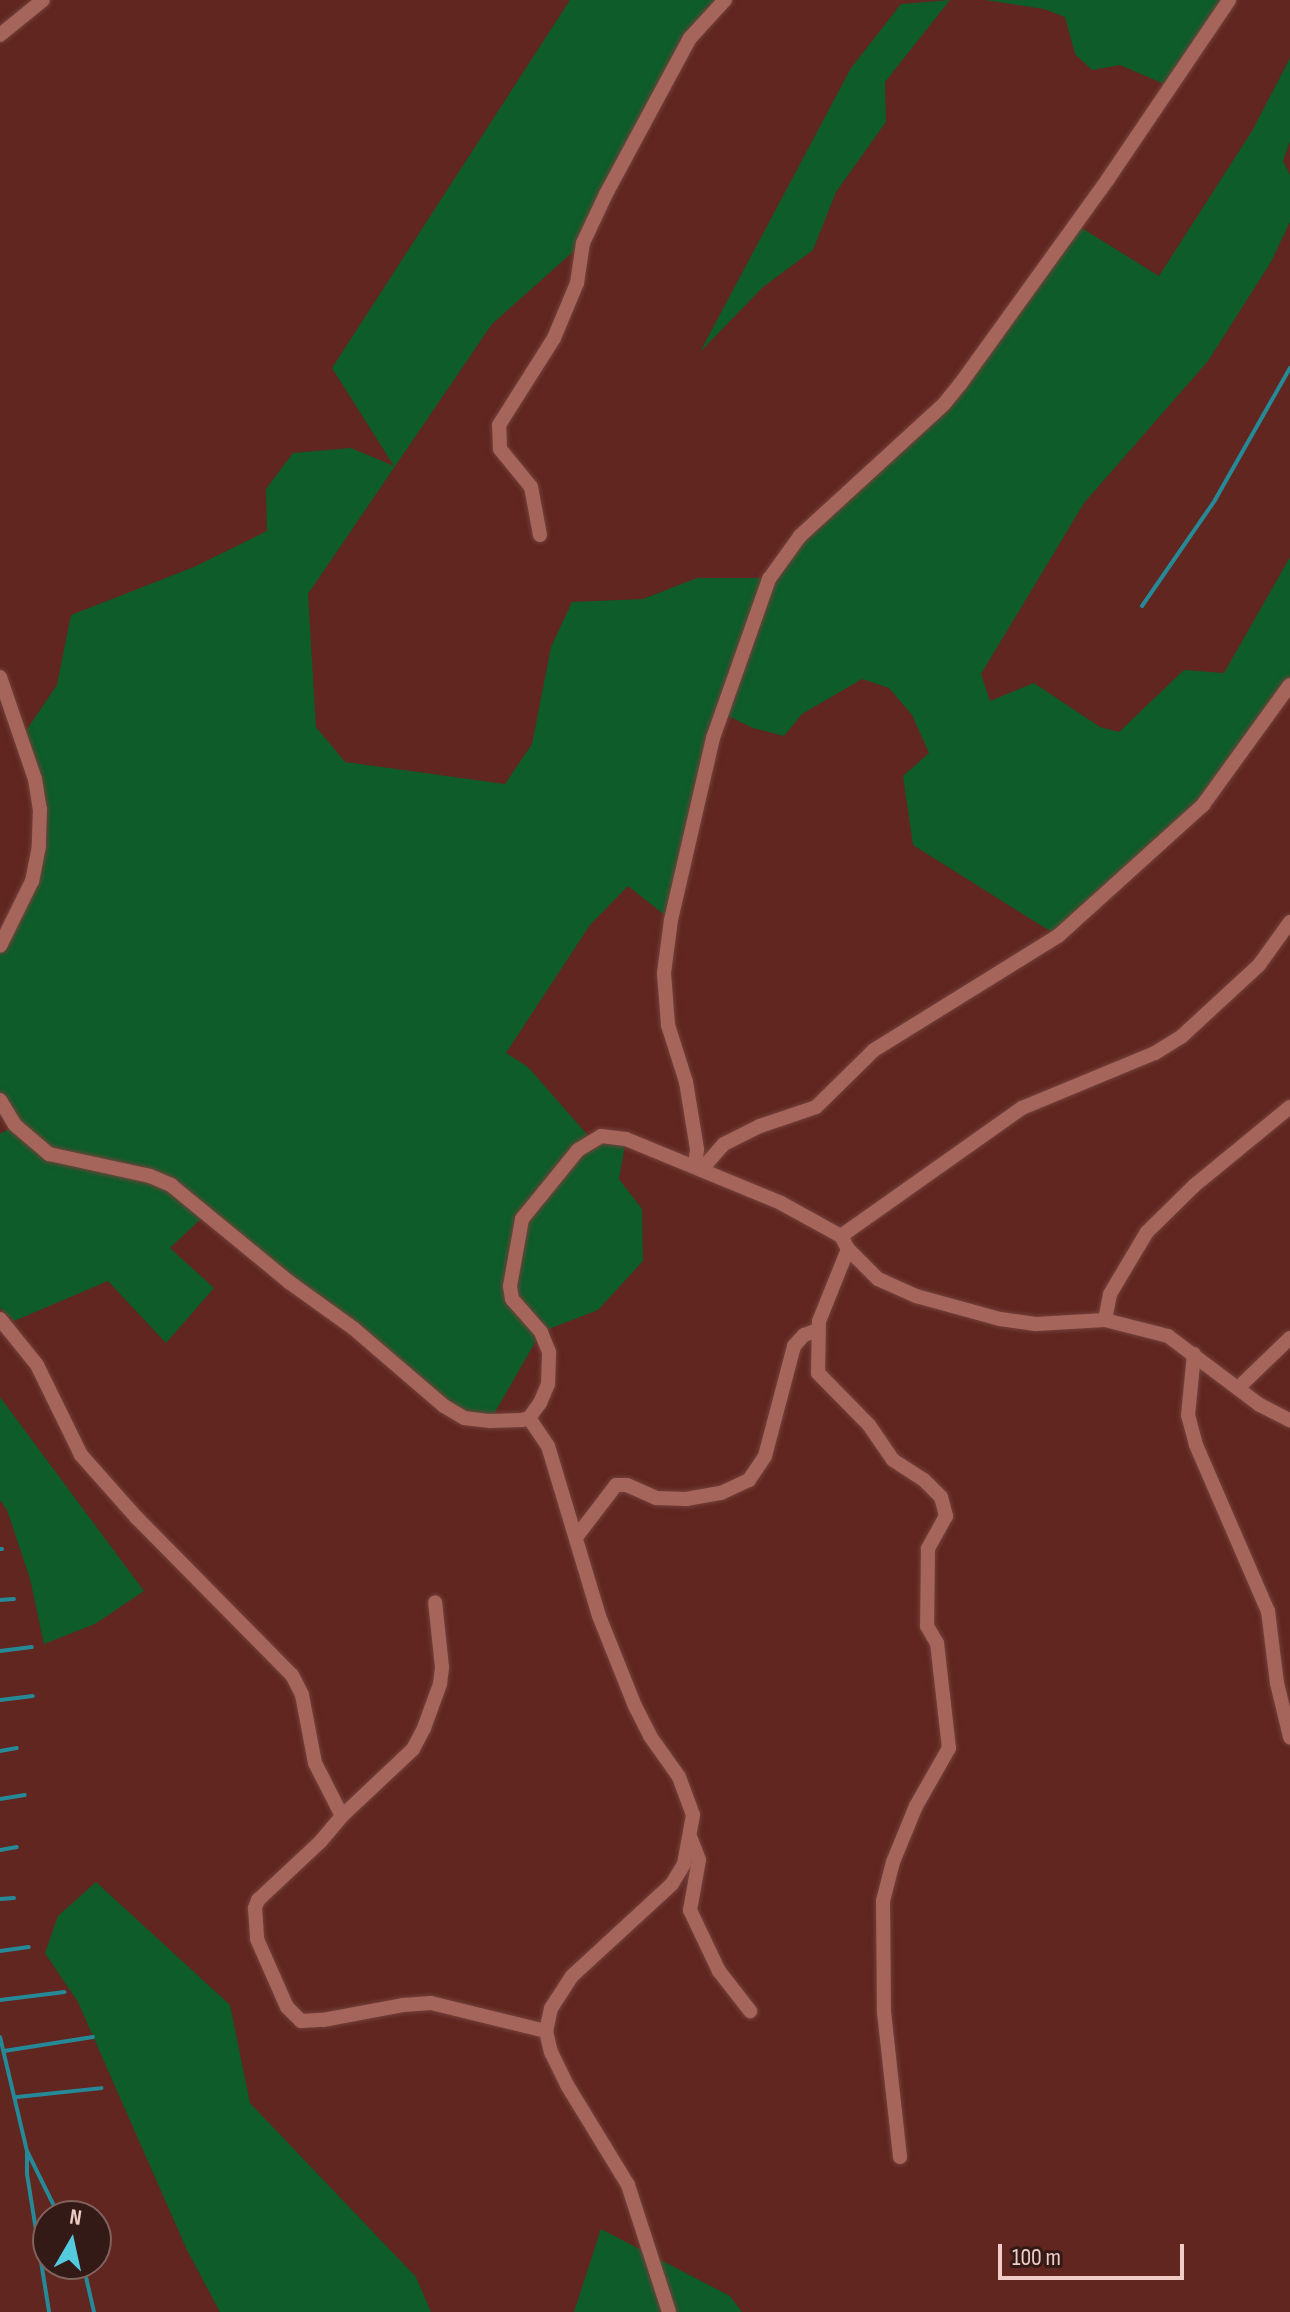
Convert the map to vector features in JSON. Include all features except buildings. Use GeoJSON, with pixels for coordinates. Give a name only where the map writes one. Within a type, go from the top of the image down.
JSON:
{"type":"FeatureCollection","features":[{"type":"Feature","properties":{"kind":"street"},"geometry":{"type":"LineString","coordinates":[[0,35],[43,0]]}},
{"type":"Feature","properties":{"kind":"street"},"geometry":{"type":"LineString","coordinates":[[540,535],[531,487],[500,449],[499,425],[554,338],[577,283],[583,243],[606,194],[690,38],[725,0]]}},
{"type":"Feature","properties":{"kind":"street"},"geometry":{"type":"LineString","coordinates":[[698,1168],[686,1082],[668,1025],[664,973],[671,920],[713,738],[769,579],[800,536],[933,414],[961,383],[1108,179],[1229,0]]}},
{"type":"Feature","properties":{"kind":"street"},"geometry":{"type":"LineString","coordinates":[[0,677],[35,779],[40,809],[39,846],[32,881],[0,946]]}},
{"type":"Feature","properties":{"kind":"street"},"geometry":{"type":"LineString","coordinates":[[698,1168],[724,1144],[760,1126],[816,1107],[874,1050],[1030,957],[1058,936],[1203,805],[1290,685]]}},
{"type":"Feature","properties":{"kind":"street"},"geometry":{"type":"LineString","coordinates":[[900,2157],[884,2012],[883,1901],[893,1862],[932,1773],[949,1748],[937,1643],[927,1626],[928,1549],[946,1516],[946,1504],[924,1480],[893,1460],[869,1425],[818,1373],[818,1330],[844,1242],[1022,1108],[1155,1053],[1181,1037],[1259,965],[1290,922]]}},
{"type":"Feature","properties":{"kind":"street"},"geometry":{"type":"LineString","coordinates":[[0,1100],[15,1125],[49,1154],[150,1176],[171,1185],[289,1282],[344,1321],[444,1406],[464,1418],[490,1421],[529,1418]]}},
{"type":"Feature","properties":{"kind":"street"},"geometry":{"type":"LineString","coordinates":[[1105,1320],[1110,1294],[1147,1232],[1195,1185],[1290,1107]]}},
{"type":"Feature","properties":{"kind":"street"},"geometry":{"type":"LineString","coordinates":[[529,1418],[548,1384],[550,1366],[541,1332],[512,1299],[510,1286],[522,1219],[561,1170],[591,1139],[601,1136],[626,1139],[781,1203],[844,1242],[878,1279],[916,1296],[1000,1319],[1036,1324],[1105,1320],[1168,1336],[1280,1418],[1290,1420]]}},
{"type":"Feature","properties":{"kind":"street"},"geometry":{"type":"LineString","coordinates":[[0,1319],[37,1365],[81,1455],[136,1517],[292,1675],[302,1695],[315,1763],[342,1816]]}},
{"type":"Feature","properties":{"kind":"street"},"geometry":{"type":"LineString","coordinates":[[577,1536],[616,1485],[627,1485],[656,1498],[686,1499],[721,1493],[749,1480],[765,1456],[794,1346],[804,1335],[818,1330]]}},
{"type":"Feature","properties":{"kind":"street"},"geometry":{"type":"LineString","coordinates":[[1238,1388],[1290,1338]]}},
{"type":"Feature","properties":{"kind":"street"},"geometry":{"type":"LineString","coordinates":[[1194,1354],[1188,1415],[1196,1445],[1268,1611],[1277,1683],[1290,1737]]}},
{"type":"Feature","properties":{"kind":"street"},"geometry":{"type":"LineString","coordinates":[[529,1418],[548,1446],[599,1616],[635,1706],[650,1736],[679,1777],[693,1815],[684,1864],[672,1884],[572,1976],[551,2008],[546,2031],[551,2052],[567,2085],[628,2185],[669,2312]]}},
{"type":"Feature","properties":{"kind":"street"},"geometry":{"type":"LineString","coordinates":[[435,1602],[442,1667],[440,1684],[413,1749],[258,1900],[255,1908],[257,1939],[287,2007],[301,2021],[431,2003],[546,2031]]}},
{"type":"Feature","properties":{"kind":"street"},"geometry":{"type":"LineString","coordinates":[[691,1839],[699,1860],[690,1910],[719,1971],[750,2011]]}},
{"type":"Feature","properties":{"kind":"green space"},"geometry":{"type":"Polygon","coordinates":[[[570,0],[725,0],[690,39],[583,243],[492,324],[308,594],[316,727],[345,762],[505,784],[532,744],[551,647],[572,602],[643,599],[697,578],[769,578],[800,536],[944,404],[1075,224],[1159,276],[1252,131],[1290,58],[1290,141],[1283,161],[1290,175],[1290,222],[1271,262],[1208,361],[1084,503],[981,674],[990,701],[1034,683],[1100,727],[1119,732],[1184,670],[1224,673],[1290,557],[1290,685],[1203,805],[1058,936],[913,845],[903,776],[929,753],[912,715],[889,688],[862,679],[802,714],[784,736],[753,728],[722,713],[671,920],[628,886],[590,925],[506,1053],[528,1067],[591,1139],[626,1139],[619,1179],[642,1209],[643,1261],[598,1310],[541,1332],[490,1421],[464,1418],[206,1214],[170,1248],[214,1288],[166,1343],[108,1281],[14,1321],[0,1308],[0,1134],[15,1125],[0,1100],[0,946],[39,846],[21,738],[57,685],[71,615],[194,567],[267,531],[266,489],[293,453],[351,448],[394,466],[332,368],[570,0]]]}},
{"type":"Feature","properties":{"kind":"green space"},"geometry":{"type":"Polygon","coordinates":[[[950,0],[885,82],[886,122],[836,192],[813,250],[763,287],[700,352],[851,68],[901,4],[950,0]]]}},
{"type":"Feature","properties":{"kind":"green space"},"geometry":{"type":"Polygon","coordinates":[[[985,0],[1229,0],[1171,87],[1120,65],[1092,70],[1075,54],[1065,17],[1044,9],[985,0]]]}},
{"type":"Feature","properties":{"kind":"green space"},"geometry":{"type":"Polygon","coordinates":[[[0,1397],[144,1591],[95,1624],[44,1644],[30,1579],[7,1510],[0,1500],[0,1397]]]}},
{"type":"Feature","properties":{"kind":"green space"},"geometry":{"type":"Polygon","coordinates":[[[96,1882],[230,2005],[250,2103],[416,2277],[431,2312],[220,2312],[187,2250],[78,2002],[45,1953],[58,1916],[96,1882]]]}},
{"type":"Feature","properties":{"kind":"green space"},"geometry":{"type":"Polygon","coordinates":[[[601,2229],[730,2296],[742,2312],[574,2312],[601,2229]]]}},
{"type":"Feature","properties":{"kind":"waterway"},"geometry":{"type":"LineString","coordinates":[[1142,606],[1215,500],[1290,368]]}},
{"type":"Feature","properties":{"kind":"waterway"},"geometry":{"type":"LineString","coordinates":[[0,1600],[14,1599]]}},
{"type":"Feature","properties":{"kind":"waterway"},"geometry":{"type":"LineString","coordinates":[[0,1651],[32,1647]]}},
{"type":"Feature","properties":{"kind":"waterway"},"geometry":{"type":"LineString","coordinates":[[0,1700],[33,1696]]}},
{"type":"Feature","properties":{"kind":"waterway"},"geometry":{"type":"LineString","coordinates":[[0,1751],[17,1748]]}},
{"type":"Feature","properties":{"kind":"waterway"},"geometry":{"type":"LineString","coordinates":[[0,1799],[25,1795]]}},
{"type":"Feature","properties":{"kind":"waterway"},"geometry":{"type":"LineString","coordinates":[[0,1850],[17,1847]]}},
{"type":"Feature","properties":{"kind":"waterway"},"geometry":{"type":"LineString","coordinates":[[0,1899],[14,1898]]}},
{"type":"Feature","properties":{"kind":"waterway"},"geometry":{"type":"LineString","coordinates":[[0,1951],[29,1947]]}},
{"type":"Feature","properties":{"kind":"waterway"},"geometry":{"type":"LineString","coordinates":[[0,2000],[65,1992]]}},
{"type":"Feature","properties":{"kind":"waterway"},"geometry":{"type":"LineString","coordinates":[[0,2037],[27,2151],[51,2200]]}},
{"type":"Feature","properties":{"kind":"waterway"},"geometry":{"type":"LineString","coordinates":[[4,2051],[93,2037]]}},
{"type":"Feature","properties":{"kind":"waterway"},"geometry":{"type":"LineString","coordinates":[[17,2097],[102,2088]]}},
{"type":"Feature","properties":{"kind":"waterway"},"geometry":{"type":"LineString","coordinates":[[27,2152],[27,2174],[49,2312]]}},
{"type":"Feature","properties":{"kind":"waterway"},"geometry":{"type":"LineString","coordinates":[[87,2280],[94,2312]]}}]}
